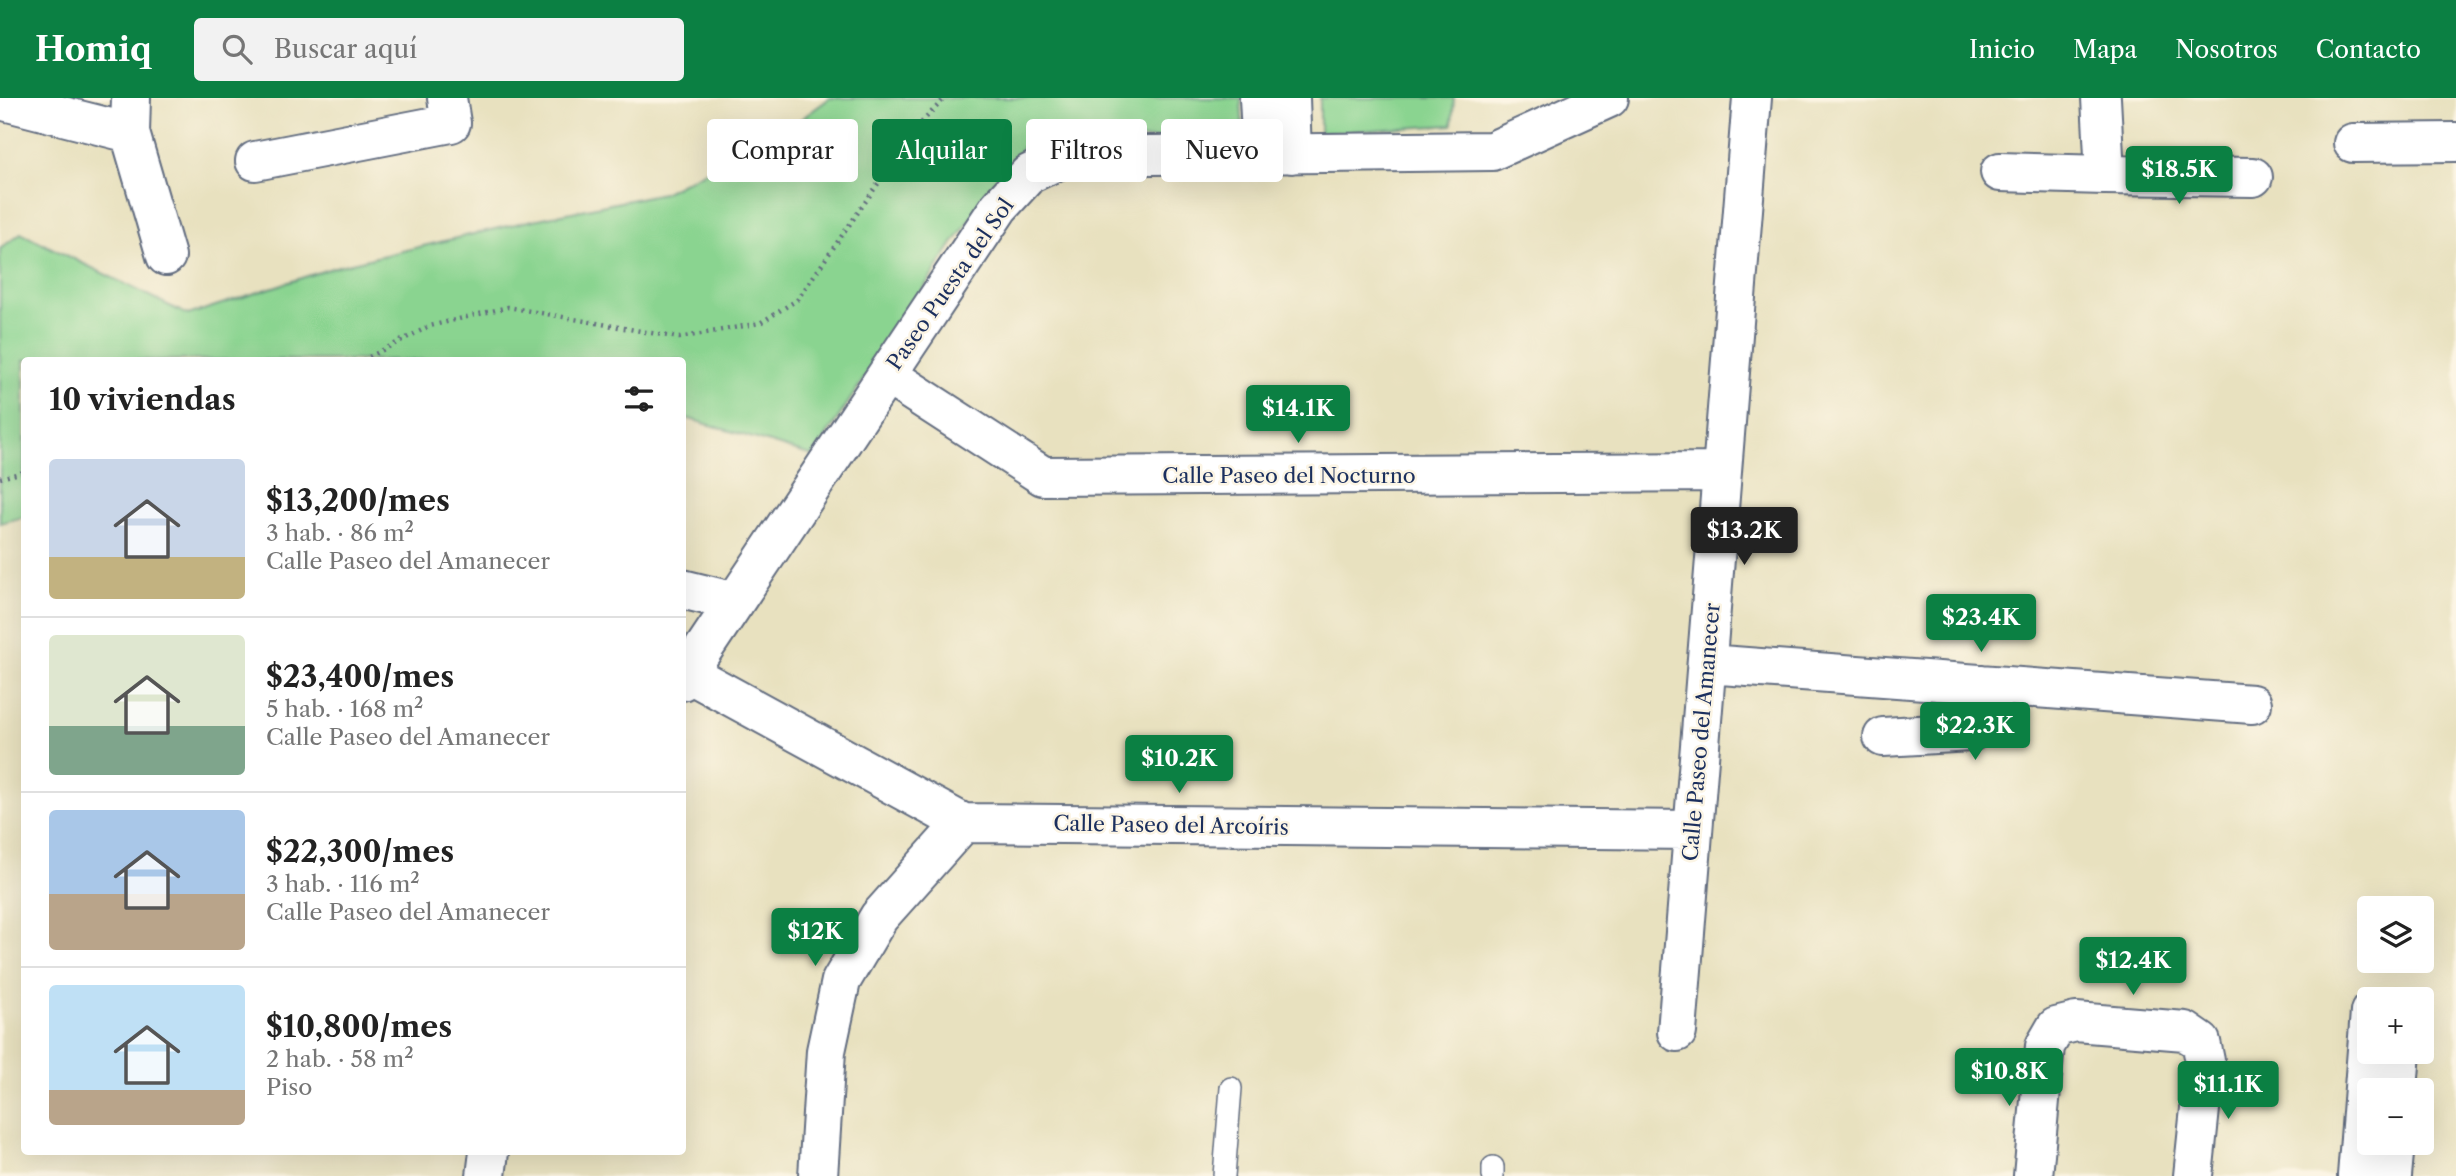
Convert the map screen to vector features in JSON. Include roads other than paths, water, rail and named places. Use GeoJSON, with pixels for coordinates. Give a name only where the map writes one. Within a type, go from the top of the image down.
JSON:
{"type":"FeatureCollection","features":[{"type":"Feature","properties":{"kind":"street"},"geometry":{"type":"LineString","coordinates":[[256,161],[451,123],[447,98]]}},
{"type":"Feature","properties":{"kind":"street"},"geometry":{"type":"LineString","coordinates":[[1259,98],[1266,119]]}},
{"type":"Feature","properties":{"kind":"street"},"geometry":{"type":"LineString","coordinates":[[1283,128],[1290,98]]}},
{"type":"Feature","properties":{"kind":"street","name":"Paseo Puesta del Sol"},"geometry":{"type":"LineString","coordinates":[[1283,154],[1492,151],[1609,98]]}},
{"type":"Feature","properties":{"kind":"street","name":"Calle Paseo del Amanecer"},"geometry":{"type":"LineString","coordinates":[[1677,1032],[1752,98]]}},
{"type":"Feature","properties":{"kind":"street"},"geometry":{"type":"LineString","coordinates":[[2101,98],[2105,175]]}},
{"type":"Feature","properties":{"kind":"street"},"geometry":{"type":"LineString","coordinates":[[0,100],[131,115],[166,256]]}},
{"type":"Feature","properties":{"kind":"street"},"geometry":{"type":"LineString","coordinates":[[2353,144],[2456,142]]}},
{"type":"Feature","properties":{"kind":"street","name":"Paseo Puesta del Sol"},"geometry":{"type":"LineString","coordinates":[[686,676],[999,207],[1030,174],[1068,156],[1161,155]]}},
{"type":"Feature","properties":{"kind":"street"},"geometry":{"type":"LineString","coordinates":[[2000,172],[2253,177]]}},
{"type":"Feature","properties":{"kind":"street","name":"Calle Paseo del Nocturno"},"geometry":{"type":"LineString","coordinates":[[887,375],[1043,477],[1722,472]]}},
{"type":"Feature","properties":{"kind":"street"},"geometry":{"type":"LineString","coordinates":[[686,590],[736,602]]}},
{"type":"Feature","properties":{"kind":"street"},"geometry":{"type":"LineString","coordinates":[[1707,664],[2252,704]]}},
{"type":"Feature","properties":{"kind":"street","name":"Calle Paseo del Arcoíris"},"geometry":{"type":"LineString","coordinates":[[686,678],[963,823],[1693,830]]}},
{"type":"Feature","properties":{"kind":"street"},"geometry":{"type":"LineString","coordinates":[[1883,737],[1971,732],[1977,726],[1982,684]]}},
{"type":"Feature","properties":{"kind":"street"},"geometry":{"type":"LineString","coordinates":[[818,1176],[826,1051],[841,981],[879,917],[963,823]]}},
{"type":"Feature","properties":{"kind":"street"},"geometry":{"type":"LineString","coordinates":[[2033,1176],[2045,1046],[2056,1027],[2076,1023],[2185,1031],[2201,1042],[2205,1060],[2193,1176]]}},
{"type":"Feature","properties":{"kind":"street"},"geometry":{"type":"LineString","coordinates":[[2357,1176],[2366,1064]]}},
{"type":"Feature","properties":{"kind":"street"},"geometry":{"type":"LineString","coordinates":[[486,1176],[489,1155]]}},
{"type":"Feature","properties":{"kind":"street"},"geometry":{"type":"LineString","coordinates":[[2392,1176],[2394,1155]]}},
{"type":"Feature","properties":{"kind":"lane"},"geometry":{"type":"LineString","coordinates":[[1224,1176],[1231,1088]]}}]}
